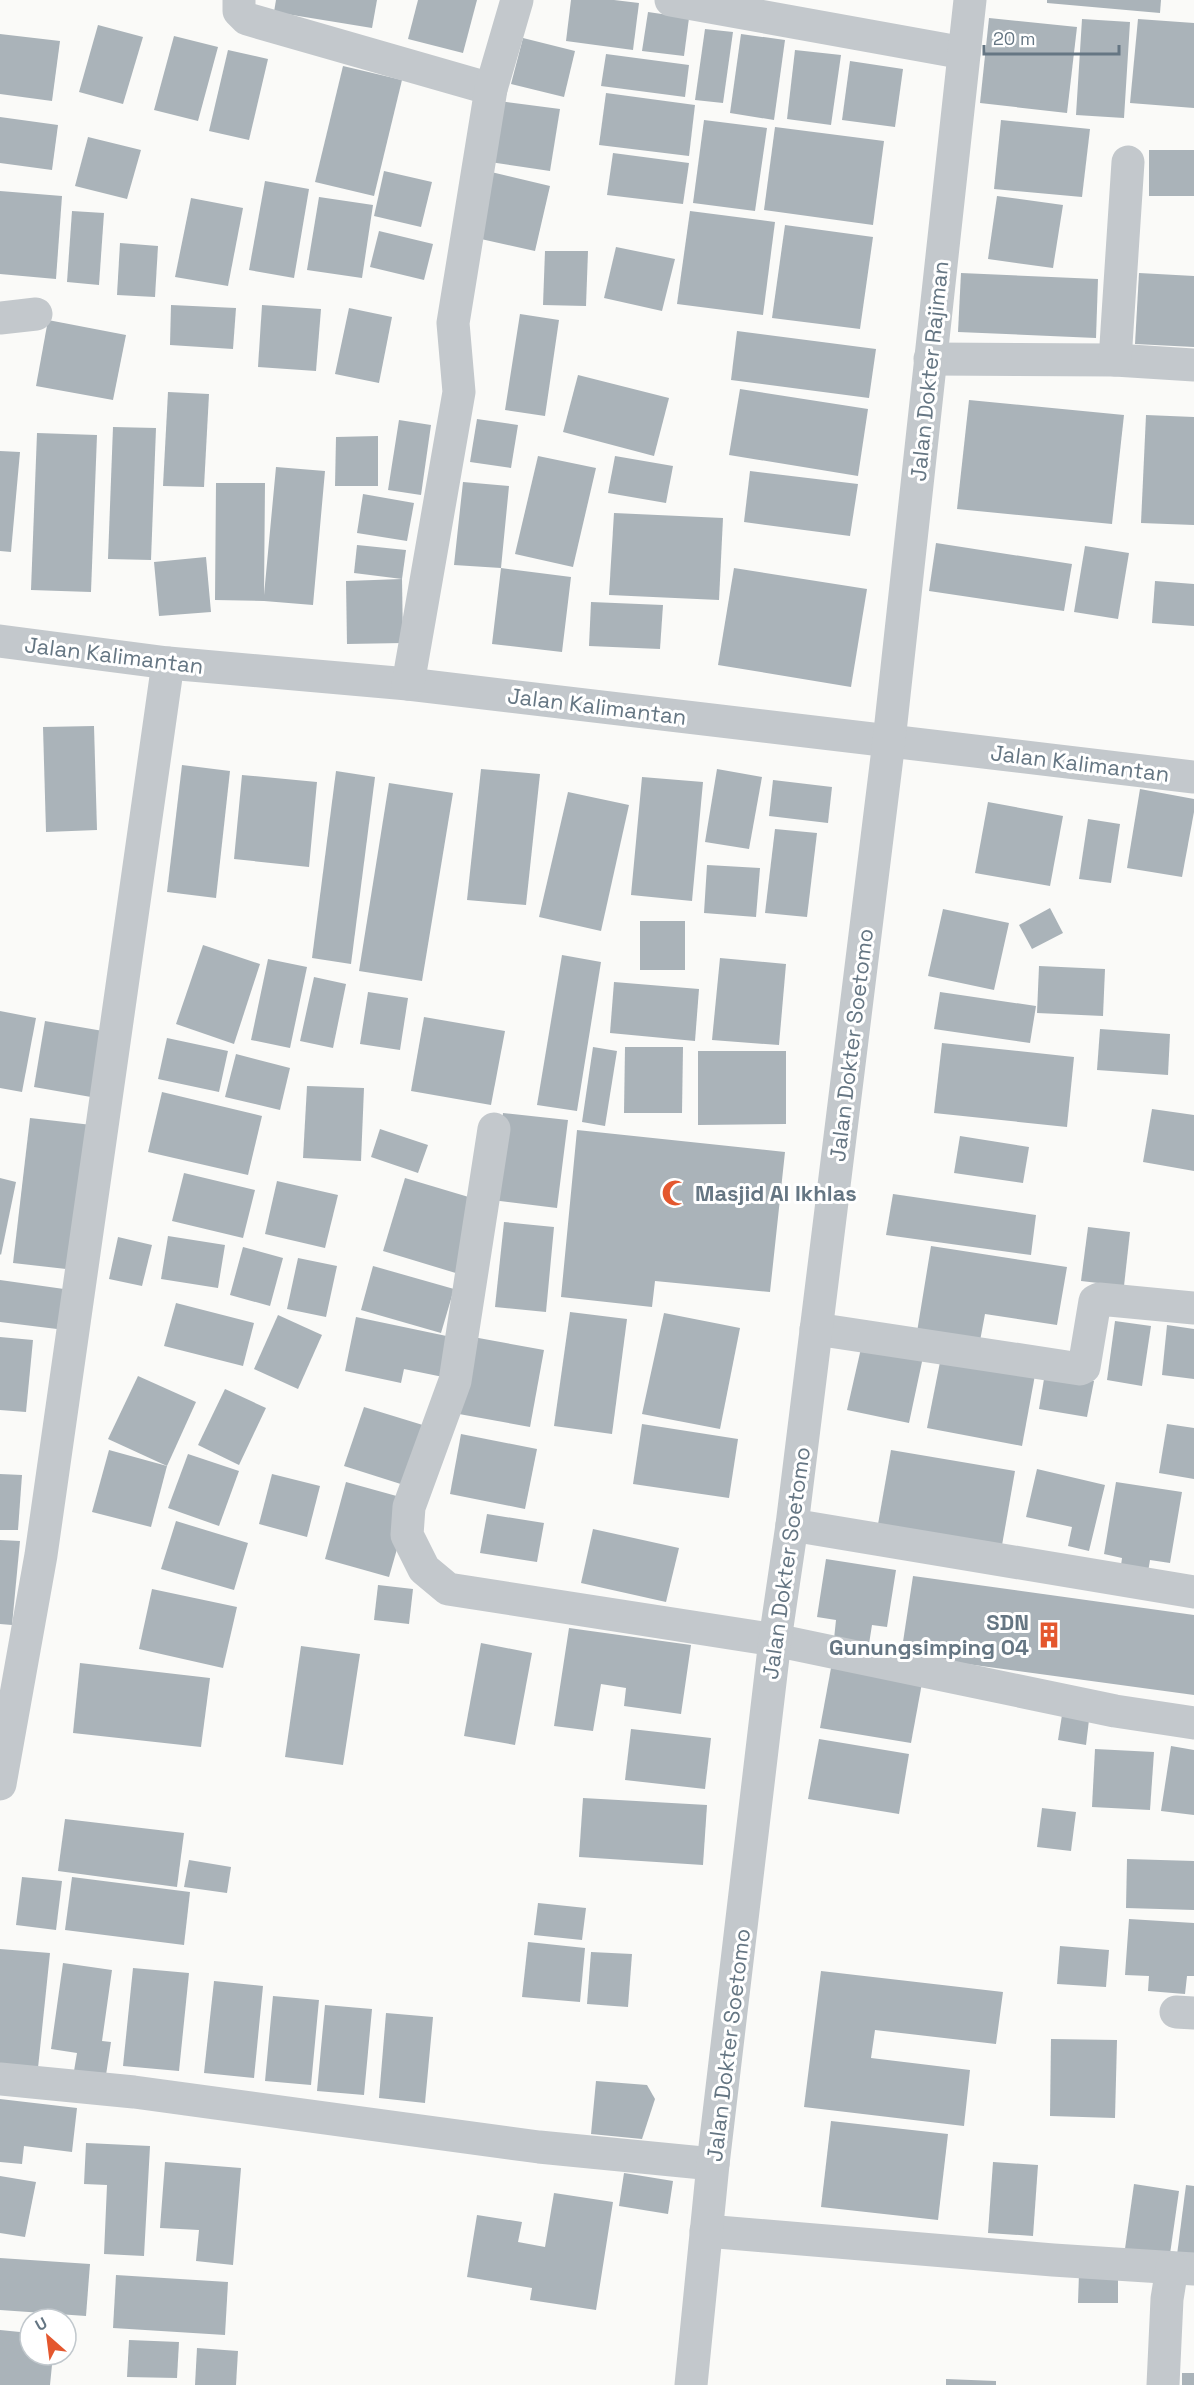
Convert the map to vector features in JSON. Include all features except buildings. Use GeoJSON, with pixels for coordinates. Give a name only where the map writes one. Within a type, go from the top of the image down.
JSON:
{"type":"FeatureCollection","features":[{"type":"Feature","properties":{"kind":"street"},"geometry":{"type":"LineString","coordinates":[[239,0],[239,11],[247,19],[491,89]]}},
{"type":"Feature","properties":{"kind":"street"},"geometry":{"type":"LineString","coordinates":[[408,684],[459,392],[453,323],[491,89],[517,0]]}},
{"type":"Feature","properties":{"kind":"street"},"geometry":{"type":"LineString","coordinates":[[671,0],[964,53]]}},
{"type":"Feature","properties":{"kind":"street","name":"Jalan Dokter Rajiman"},"geometry":{"type":"LineString","coordinates":[[889,741],[970,0]]}},
{"type":"Feature","properties":{"kind":"street"},"geometry":{"type":"LineString","coordinates":[[1115,360],[1128,162]]}},
{"type":"Feature","properties":{"kind":"street"},"geometry":{"type":"LineString","coordinates":[[0,318],[36,314]]}},
{"type":"Feature","properties":{"kind":"street"},"geometry":{"type":"LineString","coordinates":[[930,359],[1115,360],[1194,365]]}},
{"type":"Feature","properties":{"kind":"street","name":"Jalan Kalimantan"},"geometry":{"type":"LineString","coordinates":[[0,641],[168,663],[408,684],[1194,777]]}},
{"type":"Feature","properties":{"kind":"street"},"geometry":{"type":"LineString","coordinates":[[0,1784],[14,1629],[41,1555],[168,663]]}},
{"type":"Feature","properties":{"kind":"street","name":"Jalan Dokter Soetomo"},"geometry":{"type":"LineString","coordinates":[[691,2385],[713,2164],[775,1640],[792,1525],[889,741]]}},
{"type":"Feature","properties":{"kind":"street"},"geometry":{"type":"LineString","coordinates":[[494,1129],[455,1381],[409,1507],[407,1535],[424,1569],[448,1588],[775,1640],[1115,1711],[1194,1723]]}},
{"type":"Feature","properties":{"kind":"street"},"geometry":{"type":"LineString","coordinates":[[816,1329],[1080,1369],[1084,1367],[1095,1301],[1099,1299],[1194,1308]]}},
{"type":"Feature","properties":{"kind":"street"},"geometry":{"type":"LineString","coordinates":[[792,1525],[1194,1592]]}},
{"type":"Feature","properties":{"kind":"street"},"geometry":{"type":"LineString","coordinates":[[0,2079],[134,2092],[539,2147],[713,2164]]}},
{"type":"Feature","properties":{"kind":"street"},"geometry":{"type":"LineString","coordinates":[[706,2231],[1183,2268],[1167,2299],[1163,2385]]}},
{"type":"Feature","properties":{"kind":"place","name":"Masjid Al Ikhlas"},"geometry":{"type":"Point","coordinates":[675,1193]}},
{"type":"Feature","properties":{"kind":"place","name":"SDN Gunungsimping 04"},"geometry":{"type":"Point","coordinates":[1049,1635]}}]}
